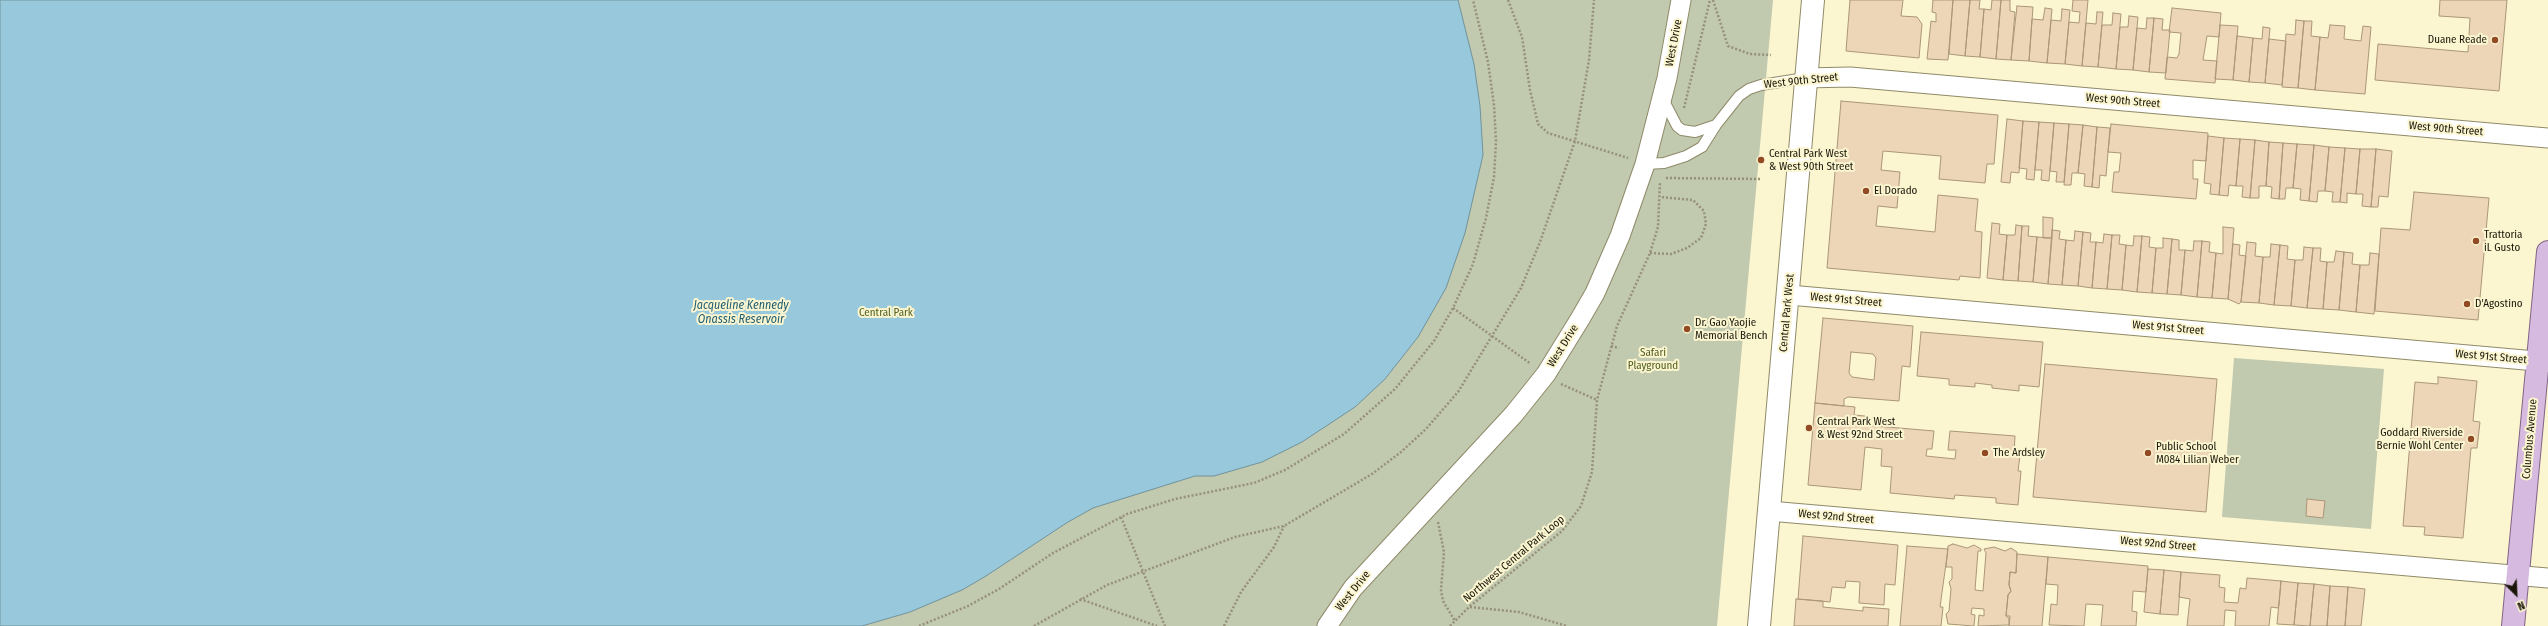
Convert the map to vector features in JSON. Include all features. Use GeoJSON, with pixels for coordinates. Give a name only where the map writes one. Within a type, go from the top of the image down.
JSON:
{"type":"FeatureCollection","features":[{"type":"Feature","properties":{"kind":"main road","name":"Central Park West"},"geometry":{"type":"LineString","coordinates":[[1759,626],[1789,295],[1812,0]]}},
{"type":"Feature","properties":{"kind":"main road","name":"Columbus Avenue"},"geometry":{"type":"LineString","coordinates":[[2514,626],[2518,576],[2543,361],[2548,252]]}},
{"type":"Feature","properties":{"kind":"street","name":"West Drive"},"geometry":{"type":"LineString","coordinates":[[1327,626],[1353,588],[1514,414],[1564,346],[1604,271],[1638,162],[1662,97],[1681,0]]}},
{"type":"Feature","properties":{"kind":"street","name":"West 90th Street"},"geometry":{"type":"LineString","coordinates":[[1805,78],[1850,77],[2548,138]]}},
{"type":"Feature","properties":{"kind":"street","name":"West 91st Street"},"geometry":{"type":"LineString","coordinates":[[1789,295],[2543,361]]}},
{"type":"Feature","properties":{"kind":"street","name":"West 92nd Street"},"geometry":{"type":"LineString","coordinates":[[1769,511],[2548,578]]}},
{"type":"Feature","properties":{"kind":"lane","name":"West 90th Street"},"geometry":{"type":"LineString","coordinates":[[1638,162],[1664,163],[1695,152],[1707,142],[1716,125],[1739,96],[1749,89],[1761,85],[1805,78]]}},
{"type":"Feature","properties":{"kind":"lane"},"geometry":{"type":"LineString","coordinates":[[1662,97],[1667,109],[1682,130],[1695,132],[1716,125]]}},
{"type":"Feature","properties":{"kind":"path"},"geometry":{"type":"LineString","coordinates":[[920,626],[968,606],[999,589],[1053,552],[1121,517],[1174,499],[1254,483],[1306,460],[1363,420],[1395,389],[1434,341],[1454,308],[1473,264],[1486,218],[1494,177],[1494,105],[1488,62],[1472,0]]}},
{"type":"Feature","properties":{"kind":"path"},"geometry":{"type":"LineString","coordinates":[[1508,0],[1522,37],[1530,90],[1538,124],[1548,133],[1638,162]]}},
{"type":"Feature","properties":{"kind":"path"},"geometry":{"type":"LineString","coordinates":[[1034,626],[1106,585],[1143,570],[1235,537],[1284,526],[1340,495],[1401,452],[1426,429],[1458,392],[1521,288],[1540,242],[1575,141],[1589,60],[1594,0]]}},
{"type":"Feature","properties":{"kind":"path"},"geometry":{"type":"LineString","coordinates":[[1712,0],[1728,46],[1750,54],[1771,55]]}},
{"type":"Feature","properties":{"kind":"path"},"geometry":{"type":"LineString","coordinates":[[1683,110],[1712,0]]}},
{"type":"Feature","properties":{"kind":"path","name":"Northwest Central Park Loop"},"geometry":{"type":"LineString","coordinates":[[1450,626],[1470,607],[1554,538],[1576,515],[1592,472],[1597,400],[1611,346],[1628,297],[1650,253],[1658,227],[1660,177],[1760,179]]}},
{"type":"Feature","properties":{"kind":"path"},"geometry":{"type":"LineString","coordinates":[[1650,253],[1671,254],[1687,248],[1701,238],[1706,224],[1704,211],[1693,200],[1660,197]]}},
{"type":"Feature","properties":{"kind":"path"},"geometry":{"type":"LineString","coordinates":[[1454,308],[1534,366]]}},
{"type":"Feature","properties":{"kind":"path"},"geometry":{"type":"LineString","coordinates":[[1611,346],[1619,348]]}},
{"type":"Feature","properties":{"kind":"path"},"geometry":{"type":"LineString","coordinates":[[1560,383],[1597,400]]}},
{"type":"Feature","properties":{"kind":"path"},"geometry":{"type":"LineString","coordinates":[[1429,506],[1437,519],[1443,538],[1443,601],[1455,621]]}},
{"type":"Feature","properties":{"kind":"path"},"geometry":{"type":"LineString","coordinates":[[1121,517],[1165,626]]}},
{"type":"Feature","properties":{"kind":"path"},"geometry":{"type":"LineString","coordinates":[[1224,626],[1241,592],[1274,547],[1284,526]]}},
{"type":"Feature","properties":{"kind":"path"},"geometry":{"type":"LineString","coordinates":[[1079,599],[1157,626]]}},
{"type":"Feature","properties":{"kind":"path"},"geometry":{"type":"LineString","coordinates":[[1470,607],[1519,612],[1567,626]]}},
{"type":"Feature","properties":{"kind":"green space","name":"Jacqueline Kennedy Onassis Reservoir"},"geometry":{"type":"Polygon","coordinates":[[[0,0],[1773,0],[1717,626],[0,626],[0,0]]]}},
{"type":"Feature","properties":{"kind":"green space"},"geometry":{"type":"Polygon","coordinates":[[[2234,358],[2384,369],[2371,529],[2222,517],[2234,358]]]}},
{"type":"Feature","properties":{"kind":"water","name":"Jacqueline Kennedy Onassis Reservoir"},"geometry":{"type":"Polygon","coordinates":[[[0,0],[1458,0],[1474,64],[1480,106],[1483,155],[1465,233],[1446,288],[1418,337],[1385,379],[1355,407],[1302,442],[1262,462],[1214,476],[1195,476],[1093,508],[1068,522],[962,590],[910,612],[862,626],[0,626],[0,0]]]}},
{"type":"Feature","properties":{"kind":"building"},"geometry":{"type":"Polygon","coordinates":[[[1850,0],[1903,0],[1901,16],[1917,17],[1922,24],[1919,58],[1846,51],[1850,0]]]}},
{"type":"Feature","properties":{"kind":"building"},"geometry":{"type":"Polygon","coordinates":[[[1933,0],[1953,0],[1948,60],[1927,59],[1931,21],[1936,22],[1936,13],[1932,12],[1933,0]]]}},
{"type":"Feature","properties":{"kind":"building"},"geometry":{"type":"Polygon","coordinates":[[[1953,0],[1970,0],[1965,56],[1949,54],[1953,0]]]}},
{"type":"Feature","properties":{"kind":"building"},"geometry":{"type":"Polygon","coordinates":[[[1970,0],[1980,0],[1979,9],[1984,9],[1980,57],[1965,56],[1970,0]]]}},
{"type":"Feature","properties":{"kind":"building"},"geometry":{"type":"Polygon","coordinates":[[[1992,0],[2001,0],[1996,59],[1980,57],[1984,9],[1991,10],[1992,0]]]}},
{"type":"Feature","properties":{"kind":"building"},"geometry":{"type":"Polygon","coordinates":[[[2001,0],[2010,0],[2010,11],[2015,12],[2011,60],[1996,59],[2001,0]]]}},
{"type":"Feature","properties":{"kind":"building"},"geometry":{"type":"Polygon","coordinates":[[[2073,0],[2088,0],[2082,66],[2065,64],[2069,22],[2079,23],[2080,12],[2072,11],[2073,0]]]}},
{"type":"Feature","properties":{"kind":"building"},"geometry":{"type":"Polygon","coordinates":[[[2440,0],[2507,0],[2499,91],[2375,80],[2378,44],[2468,52],[2470,18],[2439,16],[2440,0]]]}},
{"type":"Feature","properties":{"kind":"building"},"geometry":{"type":"Polygon","coordinates":[[[2017,6],[2033,7],[2029,61],[2011,60],[2017,6]]]}},
{"type":"Feature","properties":{"kind":"building"},"geometry":{"type":"Polygon","coordinates":[[[2045,8],[2052,9],[2047,63],[2029,61],[2032,19],[2043,20],[2045,8]]]}},
{"type":"Feature","properties":{"kind":"building"},"geometry":{"type":"Polygon","coordinates":[[[2172,8],[2221,13],[2219,37],[2207,36],[2203,60],[2217,61],[2215,83],[2165,79],[2167,57],[2177,58],[2179,54],[2181,33],[2169,32],[2172,8]]]}},
{"type":"Feature","properties":{"kind":"building"},"geometry":{"type":"Polygon","coordinates":[[[2062,9],[2070,10],[2065,64],[2047,63],[2051,20],[2061,21],[2062,9]]]}},
{"type":"Feature","properties":{"kind":"building"},"geometry":{"type":"Polygon","coordinates":[[[2097,12],[2103,12],[2098,67],[2082,66],[2086,23],[2096,24],[2097,12]]]}},
{"type":"Feature","properties":{"kind":"building"},"geometry":{"type":"Polygon","coordinates":[[[2113,13],[2121,14],[2116,69],[2098,67],[2102,25],[2112,25],[2113,13]]]}},
{"type":"Feature","properties":{"kind":"building"},"geometry":{"type":"Polygon","coordinates":[[[2129,16],[2138,17],[2133,70],[2116,69],[2120,27],[2128,27],[2129,16]]]}},
{"type":"Feature","properties":{"kind":"building"},"geometry":{"type":"Polygon","coordinates":[[[2147,18],[2154,18],[2149,72],[2133,70],[2137,28],[2146,29],[2147,18]]]}},
{"type":"Feature","properties":{"kind":"building"},"geometry":{"type":"Polygon","coordinates":[[[2154,18],[2163,19],[2162,30],[2170,30],[2166,73],[2149,72],[2154,18]]]}},
{"type":"Feature","properties":{"kind":"building"},"geometry":{"type":"Polygon","coordinates":[[[2296,20],[2304,21],[2298,88],[2282,87],[2286,34],[2295,35],[2296,20]]]}},
{"type":"Feature","properties":{"kind":"building"},"geometry":{"type":"Polygon","coordinates":[[[2304,21],[2312,21],[2311,36],[2320,37],[2315,90],[2298,88],[2304,21]]]}},
{"type":"Feature","properties":{"kind":"building"},"geometry":{"type":"Polygon","coordinates":[[[2220,25],[2238,26],[2233,80],[2215,79],[2220,25]]]}},
{"type":"Feature","properties":{"kind":"building"},"geometry":{"type":"Polygon","coordinates":[[[2330,25],[2345,26],[2344,39],[2361,41],[2363,26],[2371,27],[2365,94],[2315,90],[2320,37],[2328,38],[2330,25]]]}},
{"type":"Feature","properties":{"kind":"building"},"geometry":{"type":"Polygon","coordinates":[[[2263,27],[2270,28],[2265,83],[2249,82],[2253,38],[2262,39],[2263,27]]]}},
{"type":"Feature","properties":{"kind":"building"},"geometry":{"type":"Polygon","coordinates":[[[2237,36],[2253,38],[2249,82],[2233,80],[2237,36]]]}},
{"type":"Feature","properties":{"kind":"building"},"geometry":{"type":"Polygon","coordinates":[[[2269,39],[2286,41],[2282,85],[2265,83],[2269,39]]]}},
{"type":"Feature","properties":{"kind":"building","name":"El Dorado"},"geometry":{"type":"Polygon","coordinates":[[[1841,101],[1998,115],[1994,164],[1987,164],[1985,183],[1939,179],[1941,156],[1883,151],[1881,170],[1900,172],[1897,208],[1878,206],[1876,226],[1935,232],[1938,195],[1978,199],[1975,231],[1982,232],[1980,278],[1960,276],[1959,280],[1827,268],[1841,101]]]}},
{"type":"Feature","properties":{"kind":"building"},"geometry":{"type":"Polygon","coordinates":[[[2007,119],[2023,121],[2019,173],[2011,172],[2010,183],[2001,182],[2007,119]]]}},
{"type":"Feature","properties":{"kind":"building"},"geometry":{"type":"Polygon","coordinates":[[[2023,121],[2039,122],[2034,180],[2026,179],[2027,169],[2019,168],[2023,121]]]}},
{"type":"Feature","properties":{"kind":"building"},"geometry":{"type":"Polygon","coordinates":[[[2039,122],[2054,123],[2049,181],[2041,180],[2042,170],[2035,170],[2039,122]]]}},
{"type":"Feature","properties":{"kind":"building"},"geometry":{"type":"Polygon","coordinates":[[[2054,123],[2069,124],[2064,182],[2056,182],[2057,172],[2050,171],[2054,123]]]}},
{"type":"Feature","properties":{"kind":"building"},"geometry":{"type":"Polygon","coordinates":[[[2069,124],[2083,125],[2078,173],[2072,173],[2071,185],[2064,185],[2069,124]]]}},
{"type":"Feature","properties":{"kind":"building"},"geometry":{"type":"Polygon","coordinates":[[[2111,124],[2208,133],[2206,161],[2193,160],[2193,179],[2198,179],[2196,199],[2112,192],[2114,172],[2119,172],[2121,153],[2108,152],[2111,124]]]}},
{"type":"Feature","properties":{"kind":"building"},"geometry":{"type":"Polygon","coordinates":[[[2083,125],[2097,127],[2092,187],[2084,186],[2085,174],[2078,173],[2083,125]]]}},
{"type":"Feature","properties":{"kind":"building"},"geometry":{"type":"Polygon","coordinates":[[[2097,127],[2110,128],[2106,176],[2100,175],[2099,188],[2092,187],[2097,127]]]}},
{"type":"Feature","properties":{"kind":"building"},"geometry":{"type":"Polygon","coordinates":[[[2208,136],[2224,138],[2219,195],[2210,194],[2211,184],[2204,183],[2208,136]]]}},
{"type":"Feature","properties":{"kind":"building"},"geometry":{"type":"Polygon","coordinates":[[[2224,138],[2240,139],[2236,186],[2229,185],[2228,196],[2219,195],[2224,138]]]}},
{"type":"Feature","properties":{"kind":"building"},"geometry":{"type":"Polygon","coordinates":[[[2240,139],[2255,140],[2250,198],[2242,197],[2243,186],[2236,186],[2240,139]]]}},
{"type":"Feature","properties":{"kind":"building"},"geometry":{"type":"Polygon","coordinates":[[[2255,140],[2269,142],[2266,186],[2259,186],[2259,198],[2250,198],[2255,140]]]}},
{"type":"Feature","properties":{"kind":"building"},"geometry":{"type":"Polygon","coordinates":[[[2269,142],[2283,143],[2279,199],[2271,198],[2272,187],[2266,186],[2269,142]]]}},
{"type":"Feature","properties":{"kind":"building"},"geometry":{"type":"Polygon","coordinates":[[[2283,143],[2297,144],[2293,188],[2286,188],[2285,199],[2279,199],[2283,143]]]}},
{"type":"Feature","properties":{"kind":"building"},"geometry":{"type":"Polygon","coordinates":[[[2297,144],[2314,145],[2309,201],[2300,200],[2301,189],[2293,188],[2297,144]]]}},
{"type":"Feature","properties":{"kind":"building"},"geometry":{"type":"Polygon","coordinates":[[[2314,145],[2329,147],[2325,191],[2318,191],[2317,202],[2309,201],[2314,145]]]}},
{"type":"Feature","properties":{"kind":"building"},"geometry":{"type":"Polygon","coordinates":[[[2329,147],[2345,148],[2340,202],[2332,202],[2333,192],[2325,191],[2329,147]]]}},
{"type":"Feature","properties":{"kind":"building"},"geometry":{"type":"Polygon","coordinates":[[[2345,148],[2360,149],[2356,194],[2347,193],[2347,203],[2340,202],[2345,148]]]}},
{"type":"Feature","properties":{"kind":"building"},"geometry":{"type":"Polygon","coordinates":[[[2360,149],[2376,149],[2371,207],[2362,206],[2363,194],[2356,194],[2360,149]]]}},
{"type":"Feature","properties":{"kind":"building"},"geometry":{"type":"Polygon","coordinates":[[[2376,149],[2392,151],[2388,197],[2379,196],[2378,207],[2371,207],[2376,149]]]}},
{"type":"Feature","properties":{"kind":"building"},"geometry":{"type":"Polygon","coordinates":[[[2414,192],[2489,198],[2478,320],[2375,311],[2381,228],[2410,230],[2414,192]]]}},
{"type":"Feature","properties":{"kind":"building"},"geometry":{"type":"Polygon","coordinates":[[[2043,217],[2053,218],[2052,238],[2043,238],[2043,217]]]}},
{"type":"Feature","properties":{"kind":"building"},"geometry":{"type":"Polygon","coordinates":[[[1992,223],[2000,224],[1999,234],[2007,235],[2003,280],[1987,278],[1992,223]]]}},
{"type":"Feature","properties":{"kind":"building"},"geometry":{"type":"Polygon","coordinates":[[[2016,225],[2022,226],[2018,281],[2003,280],[2007,235],[2015,235],[2016,225]]]}},
{"type":"Feature","properties":{"kind":"building"},"geometry":{"type":"Polygon","coordinates":[[[2022,226],[2029,226],[2028,236],[2037,237],[2033,282],[2018,281],[2022,226]]]}},
{"type":"Feature","properties":{"kind":"building"},"geometry":{"type":"Polygon","coordinates":[[[2223,227],[2234,228],[2228,299],[2212,298],[2216,253],[2223,254],[2223,227]]]}},
{"type":"Feature","properties":{"kind":"building"},"geometry":{"type":"Polygon","coordinates":[[[2052,230],[2060,231],[2059,239],[2066,240],[2062,285],[2048,284],[2052,230]]]}},
{"type":"Feature","properties":{"kind":"building"},"geometry":{"type":"Polygon","coordinates":[[[2075,231],[2083,232],[2078,286],[2062,285],[2066,240],[2074,241],[2075,231]]]}},
{"type":"Feature","properties":{"kind":"building"},"geometry":{"type":"Polygon","coordinates":[[[2083,232],[2091,233],[2090,242],[2096,242],[2092,288],[2078,286],[2083,232]]]}},
{"type":"Feature","properties":{"kind":"building"},"geometry":{"type":"Polygon","coordinates":[[[2104,234],[2112,235],[2107,289],[2092,288],[2096,242],[2103,243],[2104,234]]]}},
{"type":"Feature","properties":{"kind":"building"},"geometry":{"type":"Polygon","coordinates":[[[2112,235],[2120,235],[2119,244],[2126,245],[2122,290],[2107,289],[2112,235]]]}},
{"type":"Feature","properties":{"kind":"building"},"geometry":{"type":"Polygon","coordinates":[[[2134,236],[2142,236],[2137,292],[2122,290],[2126,245],[2133,246],[2134,236]]]}},
{"type":"Feature","properties":{"kind":"building"},"geometry":{"type":"Polygon","coordinates":[[[2142,236],[2150,237],[2149,247],[2156,248],[2152,293],[2137,292],[2142,236]]]}},
{"type":"Feature","properties":{"kind":"building"},"geometry":{"type":"Polygon","coordinates":[[[2037,237],[2052,238],[2048,284],[2033,282],[2037,237]]]}},
{"type":"Feature","properties":{"kind":"building"},"geometry":{"type":"Polygon","coordinates":[[[2163,238],[2172,239],[2167,294],[2152,293],[2156,248],[2163,248],[2163,238]]]}},
{"type":"Feature","properties":{"kind":"building"},"geometry":{"type":"Polygon","coordinates":[[[2172,239],[2179,240],[2179,250],[2185,250],[2181,295],[2167,294],[2172,239]]]}},
{"type":"Feature","properties":{"kind":"building"},"geometry":{"type":"Polygon","coordinates":[[[2194,241],[2202,241],[2197,297],[2181,295],[2185,250],[2193,251],[2194,241]]]}},
{"type":"Feature","properties":{"kind":"building"},"geometry":{"type":"Polygon","coordinates":[[[2202,241],[2210,242],[2209,252],[2216,253],[2212,298],[2197,297],[2202,241]]]}},
{"type":"Feature","properties":{"kind":"building"},"geometry":{"type":"Polygon","coordinates":[[[2247,242],[2256,243],[2255,256],[2263,257],[2259,303],[2241,302],[2247,242]]]}},
{"type":"Feature","properties":{"kind":"building"},"geometry":{"type":"Polygon","coordinates":[[[2233,244],[2240,245],[2239,255],[2246,256],[2241,302],[2239,304],[2228,299],[2233,244]]]}},
{"type":"Feature","properties":{"kind":"building"},"geometry":{"type":"Polygon","coordinates":[[[2271,244],[2280,245],[2274,305],[2259,303],[2263,257],[2270,257],[2271,244]]]}},
{"type":"Feature","properties":{"kind":"building"},"geometry":{"type":"Polygon","coordinates":[[[2280,245],[2288,246],[2287,259],[2295,260],[2291,306],[2274,305],[2280,245]]]}},
{"type":"Feature","properties":{"kind":"building"},"geometry":{"type":"Polygon","coordinates":[[[2304,247],[2313,248],[2307,308],[2291,306],[2295,260],[2303,260],[2304,247]]]}},
{"type":"Feature","properties":{"kind":"building"},"geometry":{"type":"Polygon","coordinates":[[[2313,248],[2321,248],[2320,261],[2327,262],[2323,309],[2307,308],[2313,248]]]}},
{"type":"Feature","properties":{"kind":"building"},"geometry":{"type":"Polygon","coordinates":[[[2336,251],[2344,252],[2339,310],[2323,309],[2327,262],[2334,262],[2336,251]]]}},
{"type":"Feature","properties":{"kind":"building"},"geometry":{"type":"Polygon","coordinates":[[[2344,252],[2353,253],[2352,264],[2360,265],[2356,312],[2339,310],[2344,252]]]}},
{"type":"Feature","properties":{"kind":"building"},"geometry":{"type":"Polygon","coordinates":[[[2370,253],[2379,254],[2374,314],[2356,312],[2360,265],[2369,265],[2370,253]]]}},
{"type":"Feature","properties":{"kind":"building"},"geometry":{"type":"Polygon","coordinates":[[[1823,318],[1913,326],[1910,367],[1902,366],[1899,401],[1848,397],[1844,399],[1844,406],[1815,403],[1823,318]],[[1851,352],[1849,373],[1852,377],[1874,380],[1876,358],[1873,354],[1851,352]]]}},
{"type":"Feature","properties":{"kind":"building"},"geometry":{"type":"Polygon","coordinates":[[[1921,332],[2043,342],[2039,387],[2019,385],[2019,391],[1992,388],[1992,385],[1975,383],[1975,387],[1949,385],[1949,379],[1917,376],[1921,332]]]}},
{"type":"Feature","properties":{"kind":"building"},"geometry":{"type":"Polygon","coordinates":[[[2045,364],[2217,379],[2206,512],[2033,497],[2045,364]]]}},
{"type":"Feature","properties":{"kind":"building"},"geometry":{"type":"Polygon","coordinates":[[[2438,377],[2477,381],[2473,421],[2480,422],[2477,448],[2471,448],[2463,538],[2424,535],[2425,527],[2403,526],[2415,382],[2438,384],[2438,377]]]}},
{"type":"Feature","properties":{"kind":"building","name":"The Ardsley"},"geometry":{"type":"Polygon","coordinates":[[[1815,403],[1855,407],[1854,415],[1865,416],[1864,425],[1934,431],[1932,449],[1927,449],[1926,456],[1955,459],[1956,450],[1948,450],[1950,431],[2015,436],[2014,456],[2020,456],[2018,471],[2021,471],[2018,505],[1996,503],[1996,498],[1955,495],[1954,499],[1890,493],[1892,467],[1881,466],[1882,449],[1865,447],[1861,490],[1808,485],[1815,403]]]}},
{"type":"Feature","properties":{"kind":"building"},"geometry":{"type":"Polygon","coordinates":[[[2307,499],[2325,501],[2323,518],[2306,516],[2307,499]]]}},
{"type":"Feature","properties":{"kind":"building"},"geometry":{"type":"Polygon","coordinates":[[[1803,536],[1898,545],[1895,585],[1885,584],[1884,605],[1859,603],[1860,582],[1846,581],[1845,588],[1832,587],[1830,602],[1798,599],[1803,536]]]}},
{"type":"Feature","properties":{"kind":"building"},"geometry":{"type":"Polygon","coordinates":[[[1953,544],[1967,548],[1974,545],[1981,549],[1981,551],[1978,551],[1975,590],[1983,591],[1986,553],[1984,549],[1994,547],[2005,551],[2011,548],[2017,552],[2016,573],[2010,572],[2009,585],[2011,591],[2008,595],[2006,616],[2009,618],[2009,625],[1978,626],[1979,615],[1984,616],[1984,609],[1972,608],[1971,614],[1975,615],[1974,626],[1948,624],[1946,614],[1949,611],[1951,589],[1949,582],[1952,579],[1952,567],[1946,567],[1948,546],[1953,544]]]}},
{"type":"Feature","properties":{"kind":"building"},"geometry":{"type":"Polygon","coordinates":[[[1907,546],[1948,549],[1940,607],[1943,607],[1941,626],[1900,626],[1907,546]]]}},
{"type":"Feature","properties":{"kind":"building"},"geometry":{"type":"Polygon","coordinates":[[[2017,554],[2048,557],[2042,626],[2009,626],[2010,616],[2006,616],[2008,595],[2011,591],[2009,585],[2010,572],[2016,573],[2017,554]]]}},
{"type":"Feature","properties":{"kind":"building"},"geometry":{"type":"Polygon","coordinates":[[[2048,557],[2148,566],[2146,592],[2133,591],[2132,611],[2137,612],[2136,626],[2101,626],[2103,605],[2086,604],[2084,626],[2049,625],[2051,604],[2057,605],[2058,585],[2046,584],[2048,557]]]}},
{"type":"Feature","properties":{"kind":"building"},"geometry":{"type":"Polygon","coordinates":[[[2148,569],[2164,570],[2160,614],[2144,612],[2148,569]]]}},
{"type":"Feature","properties":{"kind":"building"},"geometry":{"type":"Polygon","coordinates":[[[2164,570],[2181,572],[2178,615],[2160,614],[2164,570]]]}},
{"type":"Feature","properties":{"kind":"building"},"geometry":{"type":"Polygon","coordinates":[[[2181,572],[2220,575],[2219,587],[2225,588],[2224,602],[2238,603],[2240,588],[2246,589],[2247,578],[2281,581],[2278,608],[2271,607],[2269,626],[2235,626],[2236,611],[2225,610],[2224,626],[2187,626],[2190,599],[2179,597],[2181,572]]]}},
{"type":"Feature","properties":{"kind":"building"},"geometry":{"type":"Polygon","coordinates":[[[2281,581],[2298,583],[2294,625],[2277,624],[2281,581]]]}},
{"type":"Feature","properties":{"kind":"building"},"geometry":{"type":"Polygon","coordinates":[[[2298,583],[2314,584],[2310,626],[2294,625],[2298,583]]]}},
{"type":"Feature","properties":{"kind":"building"},"geometry":{"type":"Polygon","coordinates":[[[2314,584],[2330,586],[2327,626],[2310,626],[2314,584]]]}},
{"type":"Feature","properties":{"kind":"building"},"geometry":{"type":"Polygon","coordinates":[[[2330,586],[2348,587],[2345,626],[2327,626],[2330,586]]]}},
{"type":"Feature","properties":{"kind":"building"},"geometry":{"type":"Polygon","coordinates":[[[2348,587],[2365,589],[2361,626],[2345,626],[2348,587]]]}},
{"type":"Feature","properties":{"kind":"building"},"geometry":{"type":"Polygon","coordinates":[[[1796,599],[1823,601],[1823,607],[1863,611],[1863,607],[1889,609],[1888,626],[1794,626],[1796,599]]]}},
{"type":"Feature","properties":{"kind":"place","name":"Duane Reade"},"geometry":{"type":"Point","coordinates":[2495,40]}},
{"type":"Feature","properties":{"kind":"place","name":"Central Park West & West 90th Street"},"geometry":{"type":"Point","coordinates":[1761,160]}},
{"type":"Feature","properties":{"kind":"place","name":"El Dorado"},"geometry":{"type":"Point","coordinates":[1866,191]}},
{"type":"Feature","properties":{"kind":"place","name":"Trattoria iL Gusto"},"geometry":{"type":"Point","coordinates":[2476,241]}},
{"type":"Feature","properties":{"kind":"place","name":"D'Agostino"},"geometry":{"type":"Point","coordinates":[2467,304]}},
{"type":"Feature","properties":{"kind":"place","name":"Dr. Gao Yaojie Memorial Bench"},"geometry":{"type":"Point","coordinates":[1687,329]}},
{"type":"Feature","properties":{"kind":"place","name":"Central Park West & West 92nd Street"},"geometry":{"type":"Point","coordinates":[1809,428]}},
{"type":"Feature","properties":{"kind":"place","name":"Goddard Riverside Bernie Wohl Center"},"geometry":{"type":"Point","coordinates":[2471,439]}},
{"type":"Feature","properties":{"kind":"place","name":"The Ardsley"},"geometry":{"type":"Point","coordinates":[1985,453]}},
{"type":"Feature","properties":{"kind":"place","name":"Public School M084 Lilian Weber"},"geometry":{"type":"Point","coordinates":[2148,453]}},
{"type":"Feature","properties":{"kind":"park label","name":"Central Park"},"geometry":{"type":"Point","coordinates":[886,313]}},
{"type":"Feature","properties":{"kind":"park label","name":"Safari Playground"},"geometry":{"type":"Point","coordinates":[1653,359]}}]}
